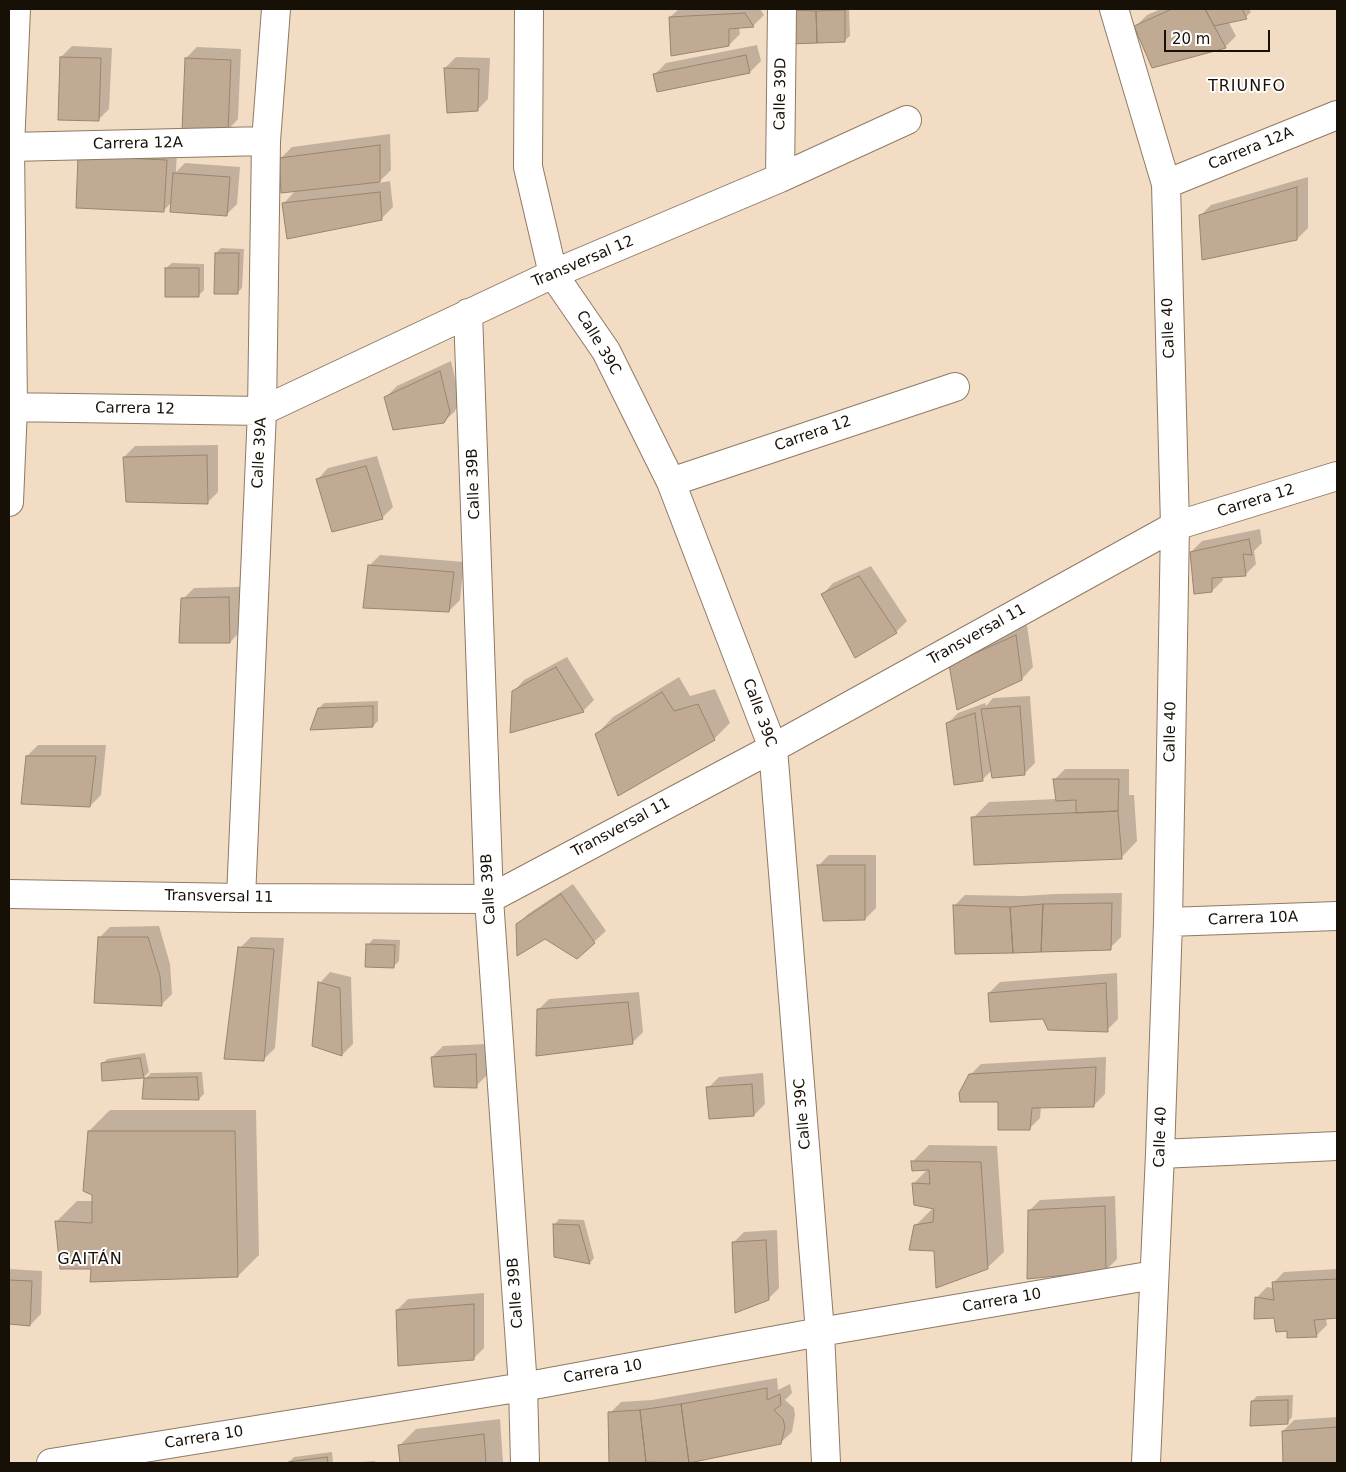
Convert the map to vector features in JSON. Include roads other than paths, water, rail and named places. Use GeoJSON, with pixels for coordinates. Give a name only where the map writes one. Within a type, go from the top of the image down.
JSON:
{"type":"FeatureCollection","features":[{"type":"Feature","properties":{"kind":"street"},"geometry":{"type":"LineString","coordinates":[[9,502],[11,407],[10,147],[16,9]]}},
{"type":"Feature","properties":{"kind":"street","name":"Calle 39A"},"geometry":{"type":"LineString","coordinates":[[240,898],[262,411],[266,141],[276,9]]}},
{"type":"Feature","properties":{"kind":"street","name":"Calle 39C"},"geometry":{"type":"LineString","coordinates":[[529,9],[528,168],[553,274],[606,351],[671,482],[773,748],[820,1332],[826,1463]]}},
{"type":"Feature","properties":{"kind":"street","name":"Calle 39D"},"geometry":{"type":"LineString","coordinates":[[780,178],[782,9]]}},
{"type":"Feature","properties":{"kind":"street","name":"Calle 40"},"geometry":{"type":"LineString","coordinates":[[1114,9],[1166,184],[1175,526],[1168,922],[1146,1463]]}},
{"type":"Feature","properties":{"kind":"street","name":"Carrera 12A"},"geometry":{"type":"LineString","coordinates":[[1166,184],[1337,115]]}},
{"type":"Feature","properties":{"kind":"street","name":"Transversal 12"},"geometry":{"type":"LineString","coordinates":[[262,411],[553,274],[780,178],[907,120]]}},
{"type":"Feature","properties":{"kind":"street","name":"Carrera 12A"},"geometry":{"type":"LineString","coordinates":[[10,147],[266,141]]}},
{"type":"Feature","properties":{"kind":"street","name":"Calle 39B"},"geometry":{"type":"LineString","coordinates":[[468,313],[489,899],[523,1387],[525,1463]]}},
{"type":"Feature","properties":{"kind":"street","name":"Carrera 12"},"geometry":{"type":"LineString","coordinates":[[671,482],[955,387]]}},
{"type":"Feature","properties":{"kind":"street","name":"Carrera 12"},"geometry":{"type":"LineString","coordinates":[[11,407],[262,411]]}},
{"type":"Feature","properties":{"kind":"street","name":"Carrera 12"},"geometry":{"type":"LineString","coordinates":[[1175,526],[1337,476]]}},
{"type":"Feature","properties":{"kind":"street","name":"Transversal 11"},"geometry":{"type":"LineString","coordinates":[[9,894],[240,898],[489,899],[773,748],[1175,526]]}},
{"type":"Feature","properties":{"kind":"street","name":"Carrera 10A"},"geometry":{"type":"LineString","coordinates":[[1168,922],[1337,916]]}},
{"type":"Feature","properties":{"kind":"street"},"geometry":{"type":"LineString","coordinates":[[1160,1154],[1337,1146]]}},
{"type":"Feature","properties":{"kind":"street","name":"Carrera 10"},"geometry":{"type":"LineString","coordinates":[[51,1463],[523,1387],[820,1332],[1154,1274]]}},
{"type":"Feature","properties":{"kind":"district","name":"TRIUNFO"},"geometry":{"type":"Point","coordinates":[1247,87]}},
{"type":"Feature","properties":{"kind":"district","name":"GAITÁN"},"geometry":{"type":"Point","coordinates":[90,1260]}}]}
